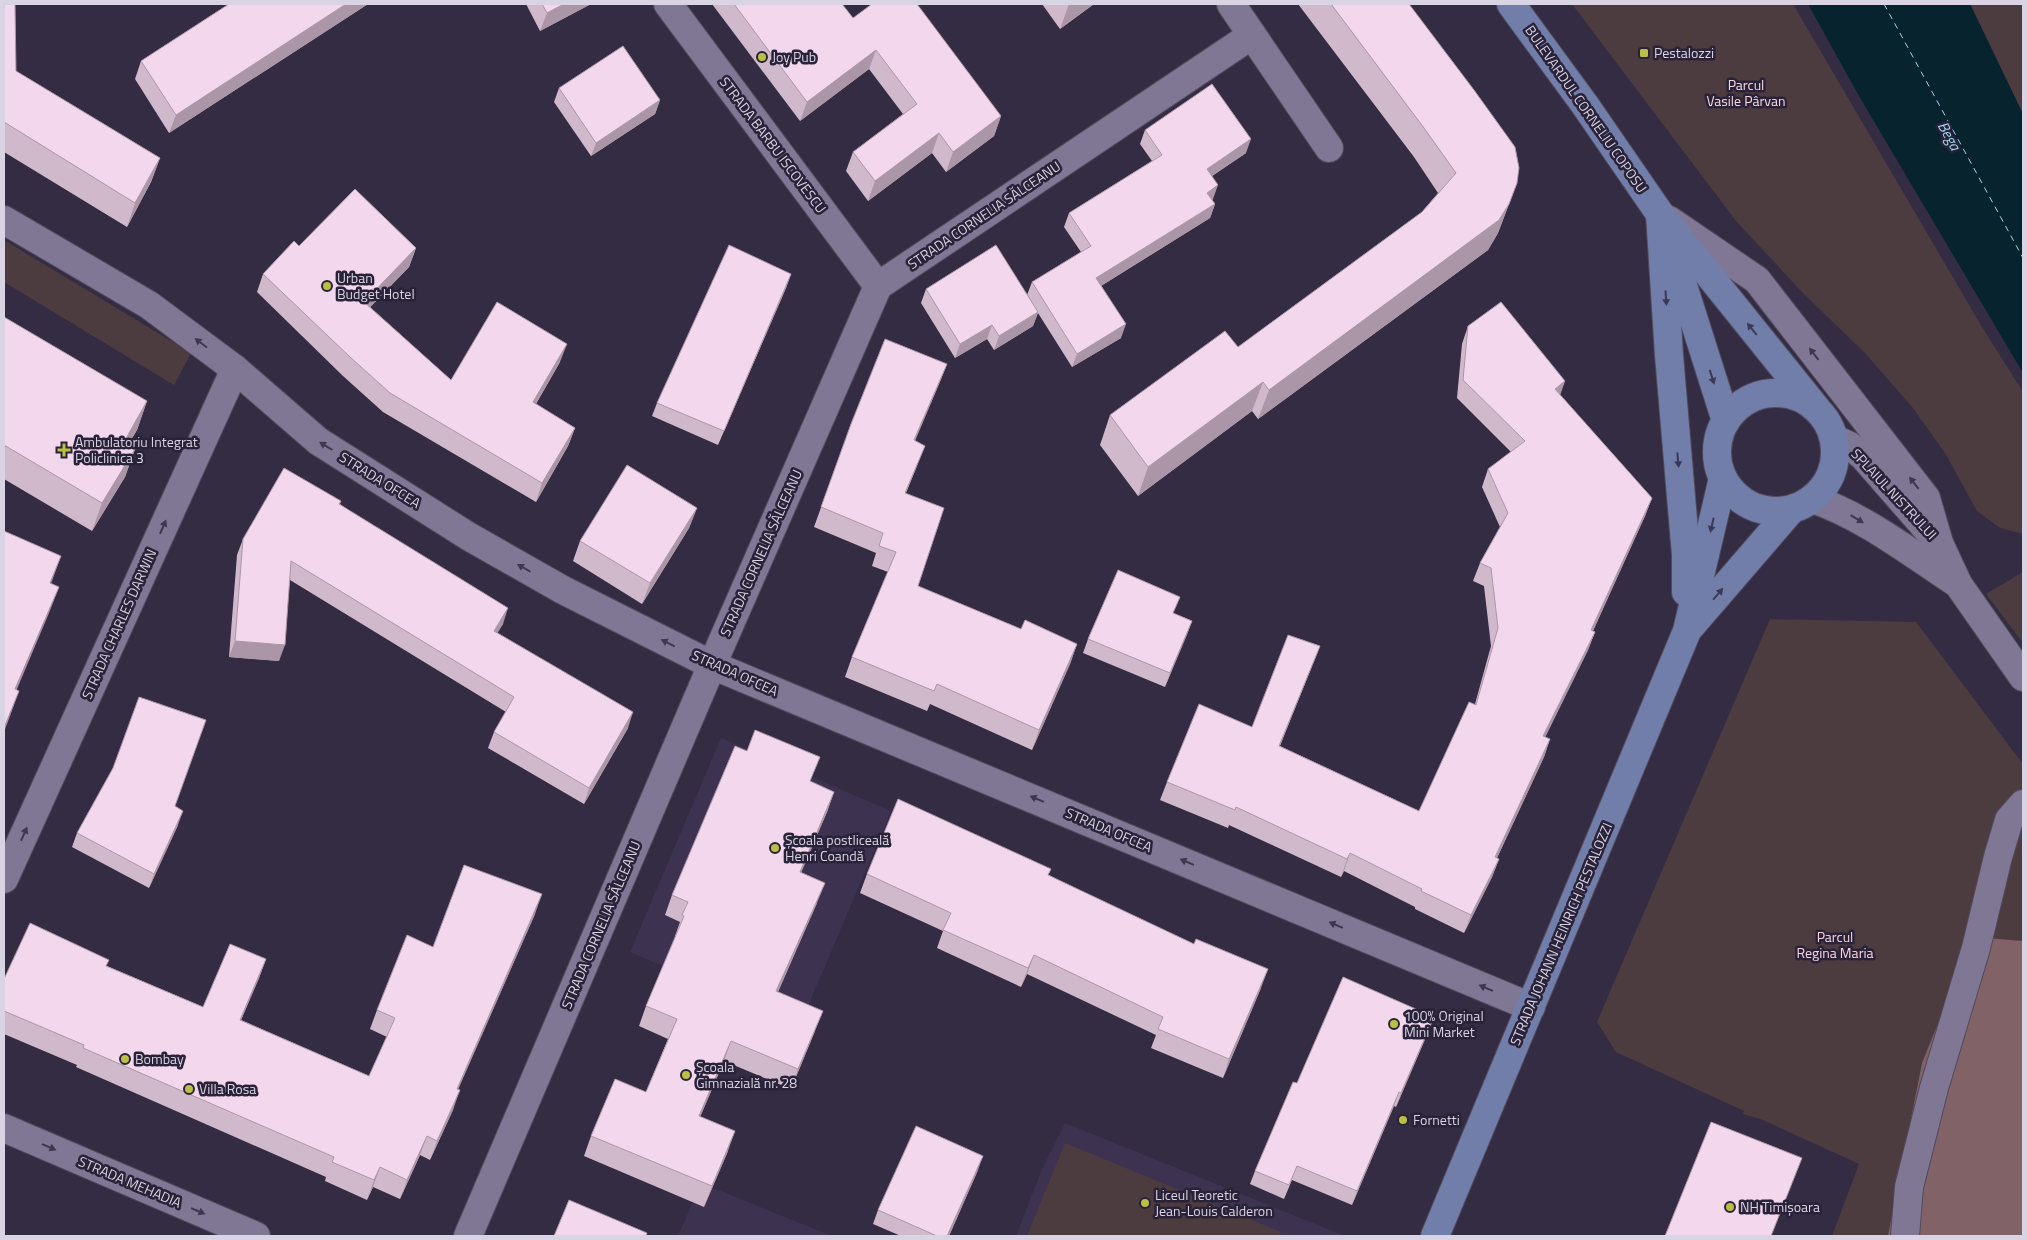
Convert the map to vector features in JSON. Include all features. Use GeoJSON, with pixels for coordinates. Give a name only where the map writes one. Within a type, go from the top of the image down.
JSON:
{"type":"FeatureCollection","features":[{"type":"Feature","properties":{"kind":"main road","name":"BULEVARDUL CORNELIU COPOSU"},"geometry":{"type":"LineString","coordinates":[[1511,4],[1585,105],[1660,214],[1816,408]]}},
{"type":"Feature","properties":{"kind":"main road","name":"BULEVARDUL CORNELIU COPOSU"},"geometry":{"type":"LineString","coordinates":[[1660,214],[1726,421]]}},
{"type":"Feature","properties":{"kind":"main road"},"geometry":{"type":"LineString","coordinates":[[1660,214],[1669,355],[1686,555],[1687,631]]}},
{"type":"Feature","properties":{"kind":"main road"},"geometry":{"type":"LineString","coordinates":[[1768,393],[1785,393],[1802,398],[1816,408],[1828,422],[1834,439],[1836,456],[1832,472],[1824,487],[1802,504],[1774,511],[1758,508],[1738,496],[1723,478],[1718,463],[1717,449],[1720,434],[1726,421],[1737,407],[1751,398],[1768,393]]}},
{"type":"Feature","properties":{"kind":"main road","name":"STRADA JOHANN HEINRICH PESTALOZZI"},"geometry":{"type":"LineString","coordinates":[[1434,1236],[1687,631],[1723,478]]}},
{"type":"Feature","properties":{"kind":"main road","name":"STRADA JOHANN HEINRICH PESTALOZZI"},"geometry":{"type":"LineString","coordinates":[[1687,631],[1802,504]]}},
{"type":"Feature","properties":{"kind":"street","name":"STRADA BARBU ISCOVESCU"},"geometry":{"type":"LineString","coordinates":[[668,4],[878,286]]}},
{"type":"Feature","properties":{"kind":"street"},"geometry":{"type":"LineString","coordinates":[[1231,4],[1329,148]]}},
{"type":"Feature","properties":{"kind":"street","name":"STRADA CORNELIA SĂLCEANU"},"geometry":{"type":"LineString","coordinates":[[468,1236],[712,665],[878,286],[1252,35]]}},
{"type":"Feature","properties":{"kind":"street"},"geometry":{"type":"LineString","coordinates":[[1660,214],[1757,280],[1926,498],[1939,543]]}},
{"type":"Feature","properties":{"kind":"street","name":"STRADA OFCEA"},"geometry":{"type":"LineString","coordinates":[[4,220],[149,305],[234,369],[318,441],[468,536],[563,590],[712,665],[1531,1007]]}},
{"type":"Feature","properties":{"kind":"street","name":"STRADA CHARLES DARWIN"},"geometry":{"type":"LineString","coordinates":[[4,879],[234,369]]}},
{"type":"Feature","properties":{"kind":"street","name":"SPLAIUL NISTRULUI"},"geometry":{"type":"LineString","coordinates":[[1834,439],[1850,446],[1863,456],[1939,543],[1958,584],[2023,677]]}},
{"type":"Feature","properties":{"kind":"street","name":"SPLAIUL NISTRULUI"},"geometry":{"type":"LineString","coordinates":[[1802,504],[1835,507],[1858,519],[1958,584]]}},
{"type":"Feature","properties":{"kind":"street"},"geometry":{"type":"LineString","coordinates":[[1905,1236],[1909,1187],[1934,1088],[1976,948],[1998,856],[2010,820],[2023,804]]}},
{"type":"Feature","properties":{"kind":"street","name":"STRADA MEHADIA"},"geometry":{"type":"LineString","coordinates":[[4,1128],[256,1236]]}},
{"type":"Feature","properties":{"kind":"shaded area","name":"Școala postliceală Henri Coandă"},"geometry":{"type":"Polygon","coordinates":[[[721,738],[891,811],[800,1025],[630,952],[721,738]]]}},
{"type":"Feature","properties":{"kind":"shaded area"},"geometry":{"type":"Polygon","coordinates":[[[1973,937],[2023,941],[2023,1236],[1888,1236],[1922,1063],[1973,937]]]}},
{"type":"Feature","properties":{"kind":"shaded area","name":"Liceul Teoretic Jean-Louis Calderon"},"geometry":{"type":"Polygon","coordinates":[[[1065,1123],[1345,1236],[1016,1236],[1042,1169],[1065,1123]]]}},
{"type":"Feature","properties":{"kind":"shaded area"},"geometry":{"type":"Polygon","coordinates":[[[701,1183],[832,1236],[678,1236],[701,1183]]]}},
{"type":"Feature","properties":{"kind":"green space","name":"Parcul Vasile Pârvan"},"geometry":{"type":"Polygon","coordinates":[[[1572,4],[1793,4],[1982,327],[2023,392],[2023,534],[2000,528],[1977,511],[1945,453],[1913,408],[1865,353],[1803,293],[1736,221],[1572,4]]]}},
{"type":"Feature","properties":{"kind":"green space"},"geometry":{"type":"Polygon","coordinates":[[[1970,4],[2023,4],[2023,114],[1970,4]]]}},
{"type":"Feature","properties":{"kind":"green space"},"geometry":{"type":"Polygon","coordinates":[[[4,240],[191,353],[174,385],[4,282],[4,240]]]}},
{"type":"Feature","properties":{"kind":"green space"},"geometry":{"type":"Polygon","coordinates":[[[2023,572],[2023,643],[1986,594],[2023,572]]]}},
{"type":"Feature","properties":{"kind":"green space","name":"Parcul Regina Maria"},"geometry":{"type":"Polygon","coordinates":[[[1770,619],[1916,622],[2023,764],[2023,1236],[1832,1236],[1859,1164],[1763,1120],[1743,1114],[1744,1111],[1616,1052],[1597,1022],[1770,619]]]}},
{"type":"Feature","properties":{"kind":"green space","name":"Liceul Teoretic Jean-Louis Calderon"},"geometry":{"type":"Polygon","coordinates":[[[1065,1143],[1281,1232],[1279,1236],[1027,1236],[1065,1143]]]}},
{"type":"Feature","properties":{"kind":"water","name":"Bega"},"geometry":{"type":"Polygon","coordinates":[[[1808,4],[1970,4],[2023,114],[2023,373],[1859,96],[1808,4]]]}},
{"type":"Feature","properties":{"kind":"building"},"geometry":{"type":"Polygon","coordinates":[[[4,4],[15,4],[16,71],[160,158],[135,203],[4,122],[4,4]]]}},
{"type":"Feature","properties":{"kind":"building"},"geometry":{"type":"Polygon","coordinates":[[[229,4],[346,4],[176,115],[141,61],[229,4]]]}},
{"type":"Feature","properties":{"kind":"building"},"geometry":{"type":"Polygon","coordinates":[[[542,4],[564,4],[547,13],[542,4]]]}},
{"type":"Feature","properties":{"kind":"building"},"geometry":{"type":"Polygon","coordinates":[[[734,4],[842,4],[853,18],[872,4],[917,4],[1001,116],[953,152],[939,133],[875,181],[853,152],[917,104],[876,50],[807,102],[734,4]]]}},
{"type":"Feature","properties":{"kind":"building"},"geometry":{"type":"Polygon","coordinates":[[[1331,4],[1409,4],[1515,147],[1519,168],[1517,183],[1509,204],[1499,220],[1269,390],[1263,382],[1148,467],[1110,415],[1225,331],[1238,347],[1422,212],[1456,173],[1331,4]]]}},
{"type":"Feature","properties":{"kind":"building"},"geometry":{"type":"Polygon","coordinates":[[[623,46],[660,100],[596,143],[559,88],[623,46]]]}},
{"type":"Feature","properties":{"kind":"building"},"geometry":{"type":"Polygon","coordinates":[[[1212,84],[1251,139],[1207,169],[1218,185],[1207,193],[1215,204],[1096,278],[1126,324],[1077,354],[1032,282],[1091,246],[1069,213],[1162,155],[1145,130],[1212,84]]]}},
{"type":"Feature","properties":{"kind":"building"},"geometry":{"type":"Polygon","coordinates":[[[355,189],[416,248],[364,302],[451,380],[497,302],[567,344],[533,402],[575,428],[542,483],[390,393],[263,274],[294,241],[299,246],[355,189]]]}},
{"type":"Feature","properties":{"kind":"building"},"geometry":{"type":"Polygon","coordinates":[[[729,245],[791,274],[724,431],[657,403],[729,245]]]}},
{"type":"Feature","properties":{"kind":"building"},"geometry":{"type":"Polygon","coordinates":[[[996,245],[1038,312],[999,336],[992,325],[960,344],[926,289],[996,245]]]}},
{"type":"Feature","properties":{"kind":"building"},"geometry":{"type":"Polygon","coordinates":[[[1501,302],[1565,381],[1555,389],[1652,498],[1591,630],[1595,632],[1543,736],[1550,739],[1495,857],[1499,859],[1471,915],[1350,853],[1347,859],[1236,807],[1235,810],[1167,782],[1199,704],[1252,727],[1288,635],[1320,646],[1279,746],[1419,811],[1469,702],[1476,705],[1498,628],[1491,568],[1480,563],[1508,513],[1488,469],[1525,441],[1463,380],[1468,326],[1501,302]]]}},
{"type":"Feature","properties":{"kind":"building","name":"Ambulatoriu Integrat Policlinica 3"},"geometry":{"type":"Polygon","coordinates":[[[4,317],[147,401],[124,442],[135,449],[102,503],[4,445],[4,317]]]}},
{"type":"Feature","properties":{"kind":"building"},"geometry":{"type":"Polygon","coordinates":[[[885,339],[947,364],[914,440],[925,446],[905,493],[944,508],[918,586],[1021,629],[1025,620],[1077,644],[1039,730],[937,684],[934,691],[852,657],[896,552],[879,546],[883,533],[821,507],[851,424],[885,339]]]}},
{"type":"Feature","properties":{"kind":"building"},"geometry":{"type":"Polygon","coordinates":[[[627,465],[697,508],[650,583],[580,541],[627,465]]]}},
{"type":"Feature","properties":{"kind":"building"},"geometry":{"type":"Polygon","coordinates":[[[284,468],[341,501],[339,504],[508,608],[494,631],[633,712],[589,788],[494,732],[514,697],[291,561],[285,645],[235,641],[243,539],[284,468]]]}},
{"type":"Feature","properties":{"kind":"building"},"geometry":{"type":"Polygon","coordinates":[[[4,531],[61,556],[50,583],[59,587],[15,689],[19,691],[4,728],[4,531]]]}},
{"type":"Feature","properties":{"kind":"building"},"geometry":{"type":"Polygon","coordinates":[[[1118,570],[1180,597],[1173,613],[1192,621],[1170,673],[1088,639],[1118,570]]]}},
{"type":"Feature","properties":{"kind":"building"},"geometry":{"type":"Polygon","coordinates":[[[139,697],[206,720],[175,806],[183,811],[154,874],[77,833],[113,768],[139,697]]]}},
{"type":"Feature","properties":{"kind":"building"},"geometry":{"type":"Polygon","coordinates":[[[755,730],[820,757],[810,781],[834,792],[800,872],[825,883],[776,991],[823,1011],[798,1069],[731,1041],[699,1116],[735,1131],[712,1186],[591,1136],[615,1079],[646,1092],[677,1019],[646,1006],[684,916],[682,915],[688,902],[672,895],[735,746],[747,751],[755,730]]]}},
{"type":"Feature","properties":{"kind":"building"},"geometry":{"type":"Polygon","coordinates":[[[898,799],[1051,869],[1048,875],[1194,944],[1196,939],[1268,969],[1229,1059],[1158,1029],[1163,1017],[1034,955],[1028,968],[943,930],[951,913],[867,874],[898,799]]]}},
{"type":"Feature","properties":{"kind":"building"},"geometry":{"type":"Polygon","coordinates":[[[464,865],[542,894],[457,1089],[460,1090],[437,1141],[427,1136],[407,1180],[380,1167],[374,1180],[332,1162],[334,1157],[83,1048],[84,1045],[4,1011],[4,979],[30,923],[109,960],[106,966],[203,1007],[230,944],[266,959],[240,1020],[369,1076],[395,1018],[377,1010],[407,935],[433,947],[464,865]]]}},
{"type":"Feature","properties":{"kind":"building"},"geometry":{"type":"Polygon","coordinates":[[[1343,977],[1434,1017],[1401,1093],[1399,1092],[1357,1191],[1297,1166],[1289,1185],[1255,1171],[1293,1082],[1297,1083],[1343,977]]]}},
{"type":"Feature","properties":{"kind":"building","name":"NH Timișoara"},"geometry":{"type":"Polygon","coordinates":[[[1711,1122],[1802,1158],[1771,1236],[1665,1236],[1711,1122]]]}},
{"type":"Feature","properties":{"kind":"building"},"geometry":{"type":"Polygon","coordinates":[[[916,1126],[983,1156],[947,1236],[937,1236],[878,1210],[916,1126]]]}},
{"type":"Feature","properties":{"kind":"building"},"geometry":{"type":"Polygon","coordinates":[[[569,1200],[647,1233],[646,1236],[554,1236],[569,1200]]]}},
{"type":"Feature","properties":{"kind":"ferry route"},"geometry":{"type":"LineString","coordinates":[[1884,4],[2023,258]]}},
{"type":"Feature","properties":{"kind":"place","name":"Pestalozzi"},"geometry":{"type":"Point","coordinates":[1644,53]}},
{"type":"Feature","properties":{"kind":"place","name":"Joy Pub"},"geometry":{"type":"Point","coordinates":[762,57]}},
{"type":"Feature","properties":{"kind":"place","name":"Urban Budget Hotel"},"geometry":{"type":"Point","coordinates":[327,286]}},
{"type":"Feature","properties":{"kind":"place","name":"Ambulatoriu Integrat Policlinica 3"},"geometry":{"type":"Point","coordinates":[64,450]}},
{"type":"Feature","properties":{"kind":"place","name":"Școala postliceală Henri Coandă"},"geometry":{"type":"Point","coordinates":[775,848]}},
{"type":"Feature","properties":{"kind":"place","name":"100% Original Mini Market"},"geometry":{"type":"Point","coordinates":[1394,1024]}},
{"type":"Feature","properties":{"kind":"place","name":"Bombay"},"geometry":{"type":"Point","coordinates":[125,1059]}},
{"type":"Feature","properties":{"kind":"place","name":"Școala Gimnazială nr. 28"},"geometry":{"type":"Point","coordinates":[686,1075]}},
{"type":"Feature","properties":{"kind":"place","name":"Villa Rosa"},"geometry":{"type":"Point","coordinates":[189,1089]}},
{"type":"Feature","properties":{"kind":"place","name":"Fornetti"},"geometry":{"type":"Point","coordinates":[1403,1120]}},
{"type":"Feature","properties":{"kind":"place","name":"Liceul Teoretic Jean-Louis Calderon"},"geometry":{"type":"Point","coordinates":[1145,1203]}},
{"type":"Feature","properties":{"kind":"place","name":"NH Timișoara"},"geometry":{"type":"Point","coordinates":[1730,1207]}}]}
